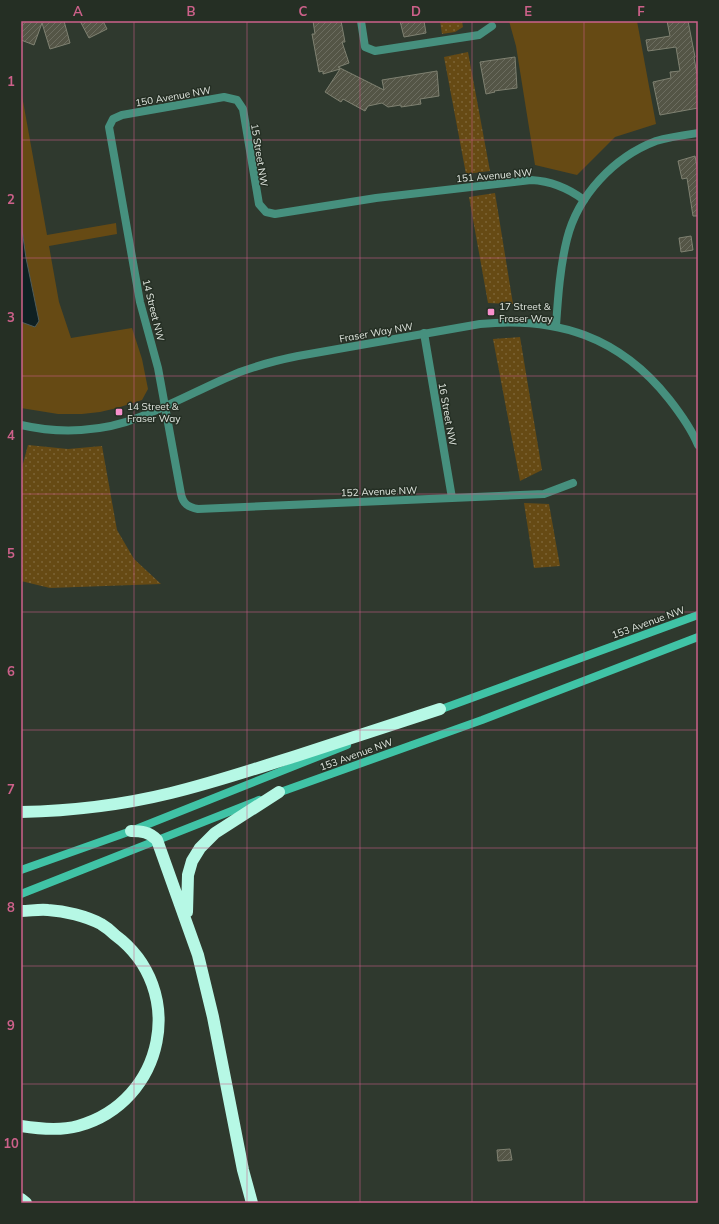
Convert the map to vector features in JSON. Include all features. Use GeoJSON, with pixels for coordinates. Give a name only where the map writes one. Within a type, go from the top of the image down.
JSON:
{"type":"FeatureCollection","features":[{"type":"Feature","properties":{"kind":"highway"},"geometry":{"type":"LineString","coordinates":[[21,812],[88,808],[135,801],[172,793],[230,777],[440,709]]}},
{"type":"Feature","properties":{"kind":"highway"},"geometry":{"type":"LineString","coordinates":[[187,921],[188,875],[192,861],[200,848],[215,833],[279,792]]}},
{"type":"Feature","properties":{"kind":"highway"},"geometry":{"type":"LineString","coordinates":[[131,831],[148,833],[157,840],[187,921],[198,955],[214,1017],[233,1122],[243,1170],[252,1203]]}},
{"type":"Feature","properties":{"kind":"highway"},"geometry":{"type":"LineString","coordinates":[[21,911],[48,910],[76,915],[101,924],[126,943],[143,963],[151,979],[157,997],[159,1024],[155,1052],[142,1080],[132,1092],[108,1113],[77,1126],[47,1130],[21,1126]]}},
{"type":"Feature","properties":{"kind":"highway"},"geometry":{"type":"LineString","coordinates":[[21,1199],[26,1203]]}},
{"type":"Feature","properties":{"kind":"main road","name":"153 Avenue NW"},"geometry":{"type":"LineString","coordinates":[[21,870],[131,831],[440,709],[698,615]]}},
{"type":"Feature","properties":{"kind":"main road","name":"153 Avenue NW"},"geometry":{"type":"LineString","coordinates":[[21,894],[279,792],[482,720],[698,636]]}},
{"type":"Feature","properties":{"kind":"street"},"geometry":{"type":"LineString","coordinates":[[361,21],[365,47],[375,51],[479,35],[492,26]]}},
{"type":"Feature","properties":{"kind":"street","name":"150 Avenue NW"},"geometry":{"type":"LineString","coordinates":[[113,119],[122,115],[224,97],[237,100]]}},
{"type":"Feature","properties":{"kind":"street","name":"15 Street NW"},"geometry":{"type":"LineString","coordinates":[[237,100],[243,109],[259,204],[266,212]]}},
{"type":"Feature","properties":{"kind":"street","name":"14 Street NW"},"geometry":{"type":"LineString","coordinates":[[113,119],[109,127],[109,132],[138,294],[154,352],[181,494],[186,505]]}},
{"type":"Feature","properties":{"kind":"street"},"geometry":{"type":"LineString","coordinates":[[556,326],[564,248],[571,224],[584,200],[595,184],[609,170],[647,145],[662,140],[698,133]]}},
{"type":"Feature","properties":{"kind":"street","name":"151 Avenue NW"},"geometry":{"type":"LineString","coordinates":[[266,212],[281,214],[376,198],[531,180],[561,186],[584,200]]}},
{"type":"Feature","properties":{"kind":"street","name":"Fraser Way NW"},"geometry":{"type":"LineString","coordinates":[[21,425],[50,430],[85,430],[116,425],[139,418],[218,382],[268,362],[480,324],[509,321],[556,326],[588,336],[606,344],[639,367],[659,387],[689,427],[698,445]]}},
{"type":"Feature","properties":{"kind":"street","name":"16 Street NW"},"geometry":{"type":"LineString","coordinates":[[424,334],[452,498]]}},
{"type":"Feature","properties":{"kind":"street","name":"152 Avenue NW"},"geometry":{"type":"LineString","coordinates":[[186,505],[198,509],[544,494],[573,483]]}},
{"type":"Feature","properties":{"kind":"shaded area"},"geometry":{"type":"Polygon","coordinates":[[[440,21],[462,21],[463,27],[455,32],[442,34],[440,21]]]}},
{"type":"Feature","properties":{"kind":"shaded area"},"geometry":{"type":"Polygon","coordinates":[[[509,21],[637,21],[656,124],[615,137],[577,175],[535,165],[516,46],[509,21]]]}},
{"type":"Feature","properties":{"kind":"shaded area"},"geometry":{"type":"Polygon","coordinates":[[[468,52],[490,171],[466,174],[444,57],[468,52]]]}},
{"type":"Feature","properties":{"kind":"shaded area"},"geometry":{"type":"Polygon","coordinates":[[[21,90],[47,235],[116,223],[117,234],[49,246],[59,302],[71,338],[132,328],[142,359],[148,389],[142,400],[100,412],[82,414],[58,414],[21,408],[21,90]]]}},
{"type":"Feature","properties":{"kind":"shaded area"},"geometry":{"type":"Polygon","coordinates":[[[495,193],[513,304],[488,303],[469,197],[495,193]]]}},
{"type":"Feature","properties":{"kind":"shaded area"},"geometry":{"type":"Polygon","coordinates":[[[21,222],[26,258],[39,321],[35,327],[21,322],[21,222]]]}},
{"type":"Feature","properties":{"kind":"shaded area"},"geometry":{"type":"Polygon","coordinates":[[[520,337],[542,470],[520,481],[493,339],[520,337]]]}},
{"type":"Feature","properties":{"kind":"shaded area"},"geometry":{"type":"Polygon","coordinates":[[[28,445],[68,449],[102,446],[117,530],[134,559],[161,584],[50,588],[21,581],[21,471],[28,445]]]}},
{"type":"Feature","properties":{"kind":"shaded area"},"geometry":{"type":"Polygon","coordinates":[[[524,503],[549,504],[560,566],[534,568],[524,503]]]}},
{"type":"Feature","properties":{"kind":"building"},"geometry":{"type":"Polygon","coordinates":[[[21,21],[64,21],[70,43],[50,49],[42,23],[34,45],[21,40],[21,21]]]}},
{"type":"Feature","properties":{"kind":"building"},"geometry":{"type":"Polygon","coordinates":[[[80,21],[103,21],[107,29],[89,38],[80,21]]]}},
{"type":"Feature","properties":{"kind":"building"},"geometry":{"type":"Polygon","coordinates":[[[313,21],[341,21],[345,42],[342,42],[349,63],[338,67],[384,90],[382,80],[437,71],[439,96],[420,99],[421,104],[401,107],[401,105],[388,107],[382,103],[368,106],[365,111],[343,99],[341,102],[325,92],[340,69],[323,74],[323,71],[319,72],[312,34],[315,34],[313,21]]]}},
{"type":"Feature","properties":{"kind":"building"},"geometry":{"type":"Polygon","coordinates":[[[400,21],[424,21],[426,33],[404,37],[400,21]]]}},
{"type":"Feature","properties":{"kind":"building"},"geometry":{"type":"Polygon","coordinates":[[[667,21],[688,21],[698,74],[698,108],[660,115],[653,82],[671,78],[670,72],[680,71],[676,47],[648,51],[646,40],[670,36],[667,21]]]}},
{"type":"Feature","properties":{"kind":"building"},"geometry":{"type":"Polygon","coordinates":[[[515,57],[517,88],[494,91],[495,92],[486,94],[480,62],[515,57]]]}},
{"type":"Feature","properties":{"kind":"building"},"geometry":{"type":"Polygon","coordinates":[[[695,156],[698,172],[698,216],[693,216],[687,178],[682,179],[678,161],[695,156]]]}},
{"type":"Feature","properties":{"kind":"building"},"geometry":{"type":"Polygon","coordinates":[[[691,236],[693,250],[681,252],[679,238],[691,236]]]}},
{"type":"Feature","properties":{"kind":"building"},"geometry":{"type":"Polygon","coordinates":[[[510,1149],[512,1160],[498,1161],[497,1150],[510,1149]]]}},
{"type":"Feature","properties":{"kind":"place","name":"17 Street & Fraser Way"},"geometry":{"type":"Point","coordinates":[491,312]}},
{"type":"Feature","properties":{"kind":"place","name":"14 Street & Fraser Way"},"geometry":{"type":"Point","coordinates":[119,412]}}]}
